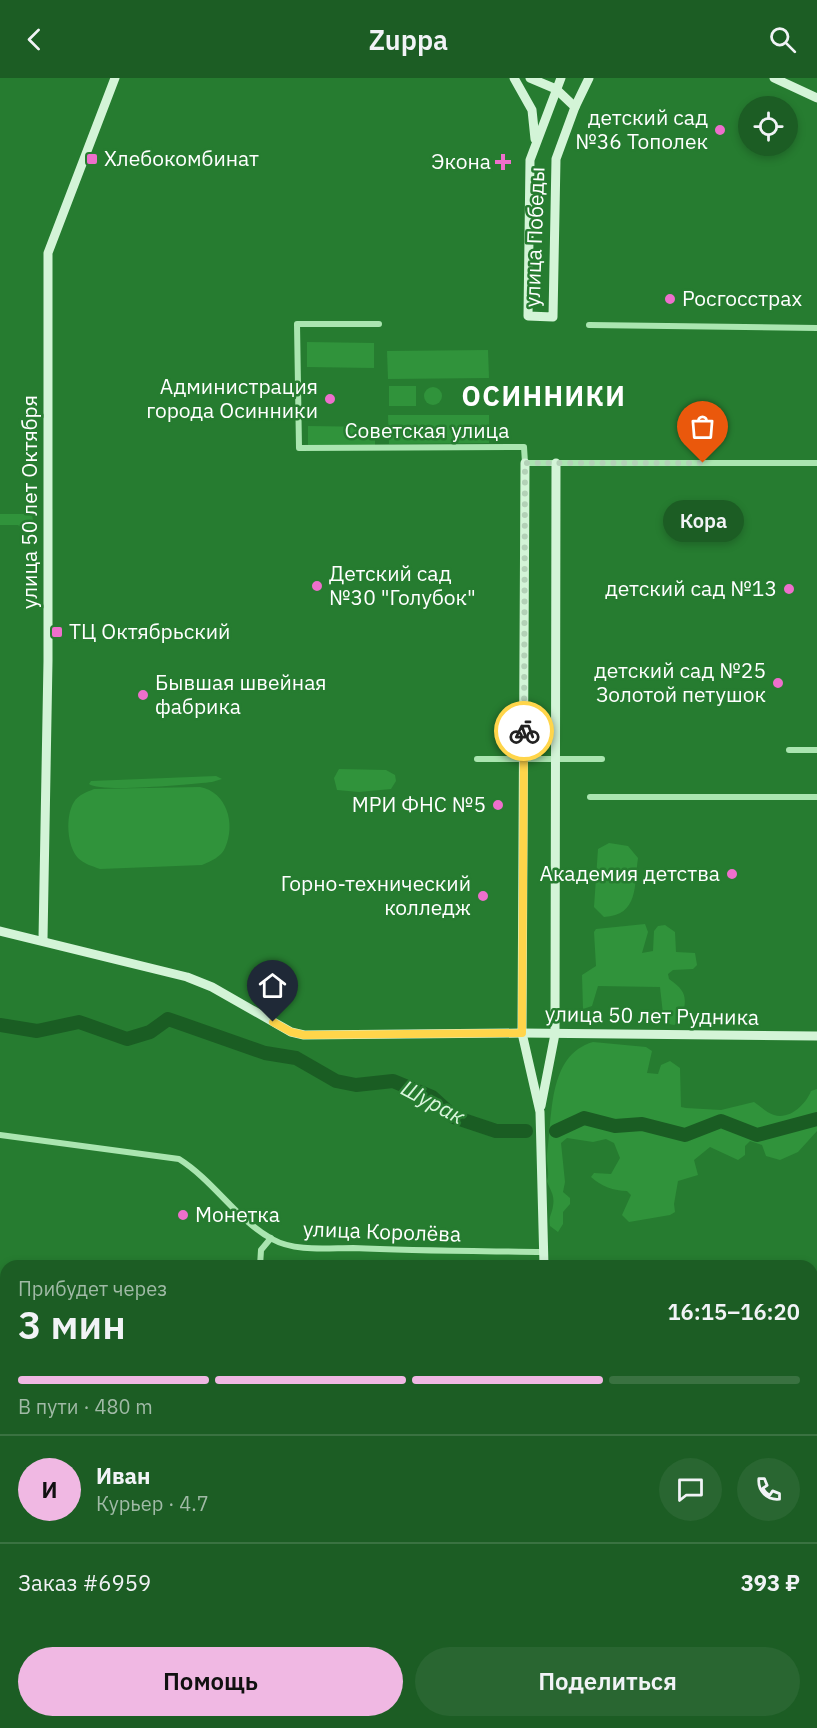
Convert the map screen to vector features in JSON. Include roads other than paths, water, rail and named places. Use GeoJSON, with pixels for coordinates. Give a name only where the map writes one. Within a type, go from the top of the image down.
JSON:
{"type":"FeatureCollection","features":[{"type":"Feature","properties":{"kind":"street","name":"улица 50 лет Октября"},"geometry":{"type":"LineString","coordinates":[[43,939],[48,661],[48,253],[115,78]]}},
{"type":"Feature","properties":{"kind":"street"},"geometry":{"type":"LineString","coordinates":[[514,78],[532,110],[536,143]]}},
{"type":"Feature","properties":{"kind":"street"},"geometry":{"type":"LineString","coordinates":[[530,78],[556,89],[574,107]]}},
{"type":"Feature","properties":{"kind":"street","name":"улица Победы"},"geometry":{"type":"LineString","coordinates":[[561,78],[530,160],[528,316],[553,317],[556,159],[574,107],[589,78]]}},
{"type":"Feature","properties":{"kind":"street"},"geometry":{"type":"LineString","coordinates":[[774,78],[817,98]]}},
{"type":"Feature","properties":{"kind":"street","name":"Советская улица"},"geometry":{"type":"LineString","coordinates":[[379,324],[297,324],[298,448],[524,447],[525,463],[556,464],[817,463]]}},
{"type":"Feature","properties":{"kind":"street"},"geometry":{"type":"LineString","coordinates":[[589,325],[817,328]]}},
{"type":"Feature","properties":{"kind":"street"},"geometry":{"type":"LineString","coordinates":[[525,463],[522,1033],[540,1112],[544,1260]]}},
{"type":"Feature","properties":{"kind":"street"},"geometry":{"type":"LineString","coordinates":[[540,1112],[555,1034],[556,464]]}},
{"type":"Feature","properties":{"kind":"street"},"geometry":{"type":"LineString","coordinates":[[789,750],[817,750]]}},
{"type":"Feature","properties":{"kind":"street"},"geometry":{"type":"LineString","coordinates":[[477,759],[602,759]]}},
{"type":"Feature","properties":{"kind":"street"},"geometry":{"type":"LineString","coordinates":[[590,797],[817,797]]}},
{"type":"Feature","properties":{"kind":"street","name":"улица 50 лет Рудника"},"geometry":{"type":"LineString","coordinates":[[0,931],[43,939],[187,977],[212,987],[291,1032],[304,1035],[522,1033],[817,1036]]}},
{"type":"Feature","properties":{"kind":"street","name":"улица Королёва"},"geometry":{"type":"LineString","coordinates":[[0,1135],[179,1159],[197,1171],[238,1212],[271,1238],[298,1246],[544,1252]]}},
{"type":"Feature","properties":{"kind":"street"},"geometry":{"type":"LineString","coordinates":[[260,1260],[261,1250],[271,1238]]}},
{"type":"Feature","properties":{"kind":"waterway","name":"Шурак"},"geometry":{"type":"LineString","coordinates":[[0,1025],[37,1031],[79,1022],[127,1039],[150,1032],[168,1019],[265,1053],[296,1058],[336,1081],[356,1085],[393,1081],[432,1097],[454,1117],[496,1131],[526,1131]]}},
{"type":"Feature","properties":{"kind":"waterway","name":"Шурак"},"geometry":{"type":"LineString","coordinates":[[556,1131],[584,1118],[615,1126],[642,1124],[685,1135],[721,1121],[757,1135],[817,1119]]}},
{"type":"Feature","properties":{"kind":"place","name":"детский сад №36 Тополек"},"geometry":{"type":"Point","coordinates":[720,130]}},
{"type":"Feature","properties":{"kind":"place","name":"Хлебокомбинат"},"geometry":{"type":"Point","coordinates":[92,159]}},
{"type":"Feature","properties":{"kind":"place","name":"Экона"},"geometry":{"type":"Point","coordinates":[503,162]}},
{"type":"Feature","properties":{"kind":"place","name":"Росгосстрах"},"geometry":{"type":"Point","coordinates":[670,299]}},
{"type":"Feature","properties":{"kind":"place","name":"Администрация города Осинники"},"geometry":{"type":"Point","coordinates":[330,399]}},
{"type":"Feature","properties":{"kind":"place","name":"Кора"},"geometry":{"type":"Point","coordinates":[703,463]}},
{"type":"Feature","properties":{"kind":"place","name":"Детский сад №30 \"Голубок\""},"geometry":{"type":"Point","coordinates":[317,586]}},
{"type":"Feature","properties":{"kind":"place","name":"детский сад №13"},"geometry":{"type":"Point","coordinates":[789,589]}},
{"type":"Feature","properties":{"kind":"place","name":"ТЦ Октябрьский"},"geometry":{"type":"Point","coordinates":[57,632]}},
{"type":"Feature","properties":{"kind":"place","name":"детский сад №25 Золотой петушок"},"geometry":{"type":"Point","coordinates":[778,683]}},
{"type":"Feature","properties":{"kind":"place","name":"Бывшая швейная фабрика"},"geometry":{"type":"Point","coordinates":[143,695]}},
{"type":"Feature","properties":{"kind":"place","name":"МРИ ФНС №5"},"geometry":{"type":"Point","coordinates":[498,805]}},
{"type":"Feature","properties":{"kind":"place","name":"Академия детства"},"geometry":{"type":"Point","coordinates":[732,874]}},
{"type":"Feature","properties":{"kind":"place","name":"Горно-технический колледж"},"geometry":{"type":"Point","coordinates":[483,896]}},
{"type":"Feature","properties":{"kind":"place","name":"Монетка"},"geometry":{"type":"Point","coordinates":[183,1215]}},
{"type":"Feature","properties":{"kind":"district","name":"ОСИННИКИ"},"geometry":{"type":"Point","coordinates":[544,397]}}]}
